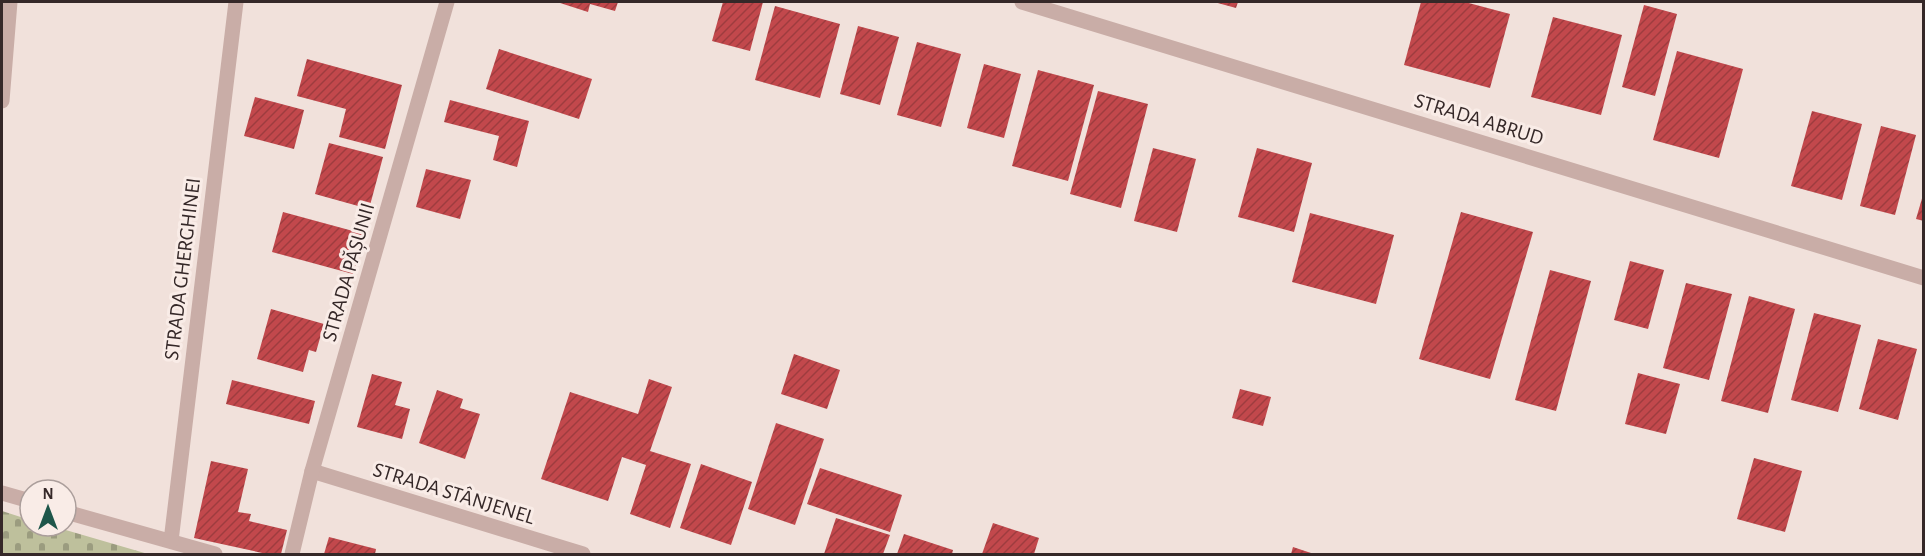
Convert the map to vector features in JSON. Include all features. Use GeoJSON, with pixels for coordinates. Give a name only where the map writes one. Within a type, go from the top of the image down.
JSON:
{"type":"FeatureCollection","features":[{"type":"Feature","properties":{"kind":"street"},"geometry":{"type":"LineString","coordinates":[[2,101],[10,2]]}},
{"type":"Feature","properties":{"kind":"street","name":"STRADA GHERGHINEI"},"geometry":{"type":"LineString","coordinates":[[171,541],[236,2]]}},
{"type":"Feature","properties":{"kind":"street","name":"STRADA PĂȘUNII"},"geometry":{"type":"LineString","coordinates":[[292,555],[312,471],[447,2]]}},
{"type":"Feature","properties":{"kind":"street","name":"STRADA ABRUD"},"geometry":{"type":"LineString","coordinates":[[1022,2],[1923,278]]}},
{"type":"Feature","properties":{"kind":"street","name":"STRADA STÂNJENEL"},"geometry":{"type":"LineString","coordinates":[[312,471],[583,555]]}},
{"type":"Feature","properties":{"kind":"street"},"geometry":{"type":"LineString","coordinates":[[2,493],[18,498]]}},
{"type":"Feature","properties":{"kind":"street"},"geometry":{"type":"LineString","coordinates":[[78,515],[215,555]]}},
{"type":"Feature","properties":{"kind":"green space"},"geometry":{"type":"Polygon","coordinates":[[[2,511],[18,516],[18,538],[78,538],[78,534],[148,554],[2,554],[2,511]]]}},
{"type":"Feature","properties":{"kind":"building"},"geometry":{"type":"Polygon","coordinates":[[[557,2],[618,2],[615,11],[590,4],[588,12],[557,2]]]}},
{"type":"Feature","properties":{"kind":"building"},"geometry":{"type":"Polygon","coordinates":[[[723,2],[763,2],[750,51],[712,41],[723,2]]]}},
{"type":"Feature","properties":{"kind":"building"},"geometry":{"type":"Polygon","coordinates":[[[1214,2],[1238,2],[1236,8],[1214,2]]]}},
{"type":"Feature","properties":{"kind":"building"},"geometry":{"type":"Polygon","coordinates":[[[1421,2],[1465,2],[1510,14],[1490,88],[1404,65],[1421,2]]]}},
{"type":"Feature","properties":{"kind":"building"},"geometry":{"type":"Polygon","coordinates":[[[1644,5],[1677,14],[1655,96],[1622,87],[1644,5]]]}},
{"type":"Feature","properties":{"kind":"building"},"geometry":{"type":"Polygon","coordinates":[[[775,6],[840,24],[820,98],[755,80],[775,6]]]}},
{"type":"Feature","properties":{"kind":"building"},"geometry":{"type":"Polygon","coordinates":[[[1553,17],[1622,35],[1601,115],[1531,97],[1553,17]]]}},
{"type":"Feature","properties":{"kind":"building"},"geometry":{"type":"Polygon","coordinates":[[[858,26],[899,37],[880,105],[840,94],[858,26]]]}},
{"type":"Feature","properties":{"kind":"building"},"geometry":{"type":"Polygon","coordinates":[[[917,42],[961,54],[941,127],[897,115],[917,42]]]}},
{"type":"Feature","properties":{"kind":"building"},"geometry":{"type":"Polygon","coordinates":[[[499,49],[592,79],[579,119],[486,89],[499,49]]]}},
{"type":"Feature","properties":{"kind":"building"},"geometry":{"type":"Polygon","coordinates":[[[1677,51],[1743,69],[1719,158],[1653,140],[1677,51]]]}},
{"type":"Feature","properties":{"kind":"building"},"geometry":{"type":"Polygon","coordinates":[[[307,59],[402,85],[385,149],[339,137],[346,109],[297,96],[307,59]]]}},
{"type":"Feature","properties":{"kind":"building"},"geometry":{"type":"Polygon","coordinates":[[[984,64],[1021,74],[1004,138],[967,128],[984,64]]]}},
{"type":"Feature","properties":{"kind":"building"},"geometry":{"type":"Polygon","coordinates":[[[1038,70],[1094,85],[1068,181],[1012,166],[1038,70]]]}},
{"type":"Feature","properties":{"kind":"building"},"geometry":{"type":"Polygon","coordinates":[[[1098,91],[1148,104],[1121,208],[1070,194],[1098,91]]]}},
{"type":"Feature","properties":{"kind":"building"},"geometry":{"type":"Polygon","coordinates":[[[255,97],[304,110],[294,149],[244,136],[255,97]]]}},
{"type":"Feature","properties":{"kind":"building"},"geometry":{"type":"Polygon","coordinates":[[[450,100],[529,121],[517,167],[493,160],[499,136],[444,122],[450,100]]]}},
{"type":"Feature","properties":{"kind":"building"},"geometry":{"type":"Polygon","coordinates":[[[1812,111],[1862,124],[1842,200],[1791,186],[1812,111]]]}},
{"type":"Feature","properties":{"kind":"building"},"geometry":{"type":"Polygon","coordinates":[[[1881,126],[1916,135],[1895,215],[1860,206],[1881,126]]]}},
{"type":"Feature","properties":{"kind":"building"},"geometry":{"type":"Polygon","coordinates":[[[329,143],[383,157],[369,209],[315,194],[329,143]]]}},
{"type":"Feature","properties":{"kind":"building"},"geometry":{"type":"Polygon","coordinates":[[[1153,148],[1196,159],[1177,232],[1134,221],[1153,148]]]}},
{"type":"Feature","properties":{"kind":"building"},"geometry":{"type":"Polygon","coordinates":[[[1257,148],[1312,163],[1294,232],[1238,217],[1257,148]]]}},
{"type":"Feature","properties":{"kind":"building"},"geometry":{"type":"Polygon","coordinates":[[[426,169],[471,180],[460,219],[416,207],[426,169]]]}},
{"type":"Feature","properties":{"kind":"building"},"geometry":{"type":"Polygon","coordinates":[[[1924,195],[1924,221],[1916,219],[1924,195]]]}},
{"type":"Feature","properties":{"kind":"building"},"geometry":{"type":"Polygon","coordinates":[[[283,212],[364,234],[353,274],[272,252],[283,212]]]}},
{"type":"Feature","properties":{"kind":"building"},"geometry":{"type":"Polygon","coordinates":[[[1461,212],[1533,232],[1490,379],[1419,359],[1461,212]]]}},
{"type":"Feature","properties":{"kind":"building"},"geometry":{"type":"Polygon","coordinates":[[[1310,213],[1394,235],[1376,304],[1292,282],[1310,213]]]}},
{"type":"Feature","properties":{"kind":"building"},"geometry":{"type":"Polygon","coordinates":[[[1630,261],[1664,270],[1648,329],[1614,320],[1630,261]]]}},
{"type":"Feature","properties":{"kind":"building"},"geometry":{"type":"Polygon","coordinates":[[[1550,270],[1591,281],[1556,411],[1515,400],[1550,270]]]}},
{"type":"Feature","properties":{"kind":"building"},"geometry":{"type":"Polygon","coordinates":[[[1686,283],[1732,294],[1709,380],[1663,368],[1686,283]]]}},
{"type":"Feature","properties":{"kind":"building"},"geometry":{"type":"Polygon","coordinates":[[[1749,296],[1795,309],[1768,413],[1721,401],[1749,296]]]}},
{"type":"Feature","properties":{"kind":"building"},"geometry":{"type":"Polygon","coordinates":[[[271,309],[324,324],[316,352],[309,350],[303,372],[257,359],[271,309]]]}},
{"type":"Feature","properties":{"kind":"building"},"geometry":{"type":"Polygon","coordinates":[[[1814,313],[1861,325],[1838,412],[1791,400],[1814,313]]]}},
{"type":"Feature","properties":{"kind":"building"},"geometry":{"type":"Polygon","coordinates":[[[1878,339],[1917,349],[1898,420],[1859,409],[1878,339]]]}},
{"type":"Feature","properties":{"kind":"building"},"geometry":{"type":"Polygon","coordinates":[[[794,354],[840,370],[827,409],[781,394],[794,354]]]}},
{"type":"Feature","properties":{"kind":"building"},"geometry":{"type":"Polygon","coordinates":[[[1638,373],[1680,384],[1666,434],[1625,424],[1638,373]]]}},
{"type":"Feature","properties":{"kind":"building"},"geometry":{"type":"Polygon","coordinates":[[[372,374],[402,382],[395,405],[410,409],[402,439],[357,427],[372,374]]]}},
{"type":"Feature","properties":{"kind":"building"},"geometry":{"type":"Polygon","coordinates":[[[649,379],[672,387],[650,451],[691,464],[670,528],[630,514],[646,465],[622,457],[608,501],[541,479],[570,392],[638,414],[649,379]]]}},
{"type":"Feature","properties":{"kind":"building"},"geometry":{"type":"Polygon","coordinates":[[[232,380],[315,401],[309,424],[226,404],[232,380]]]}},
{"type":"Feature","properties":{"kind":"building"},"geometry":{"type":"Polygon","coordinates":[[[1240,389],[1271,397],[1263,426],[1232,418],[1240,389]]]}},
{"type":"Feature","properties":{"kind":"building"},"geometry":{"type":"Polygon","coordinates":[[[437,390],[463,399],[460,408],[480,414],[465,459],[419,443],[437,390]]]}},
{"type":"Feature","properties":{"kind":"building"},"geometry":{"type":"Polygon","coordinates":[[[776,423],[824,439],[795,525],[748,509],[776,423]]]}},
{"type":"Feature","properties":{"kind":"building"},"geometry":{"type":"Polygon","coordinates":[[[1754,458],[1802,471],[1785,532],[1737,519],[1754,458]]]}},
{"type":"Feature","properties":{"kind":"building"},"geometry":{"type":"Polygon","coordinates":[[[211,461],[248,469],[238,512],[251,514],[249,521],[287,530],[281,554],[267,554],[194,538],[211,461]]]}},
{"type":"Feature","properties":{"kind":"building"},"geometry":{"type":"Polygon","coordinates":[[[701,464],[752,482],[731,545],[680,528],[701,464]]]}},
{"type":"Feature","properties":{"kind":"building"},"geometry":{"type":"Polygon","coordinates":[[[820,468],[902,495],[890,532],[807,504],[820,468]]]}},
{"type":"Feature","properties":{"kind":"building"},"geometry":{"type":"Polygon","coordinates":[[[836,518],[890,535],[883,554],[824,554],[836,518]]]}},
{"type":"Feature","properties":{"kind":"building"},"geometry":{"type":"Polygon","coordinates":[[[993,523],[1039,538],[1034,554],[982,554],[993,523]]]}},
{"type":"Feature","properties":{"kind":"building"},"geometry":{"type":"Polygon","coordinates":[[[904,534],[953,550],[952,554],[897,554],[904,534]]]}},
{"type":"Feature","properties":{"kind":"building"},"geometry":{"type":"Polygon","coordinates":[[[329,537],[376,549],[375,554],[324,554],[329,537]]]}},
{"type":"Feature","properties":{"kind":"building"},"geometry":{"type":"Polygon","coordinates":[[[1293,547],[1314,554],[1291,554],[1293,547]]]}}]}
